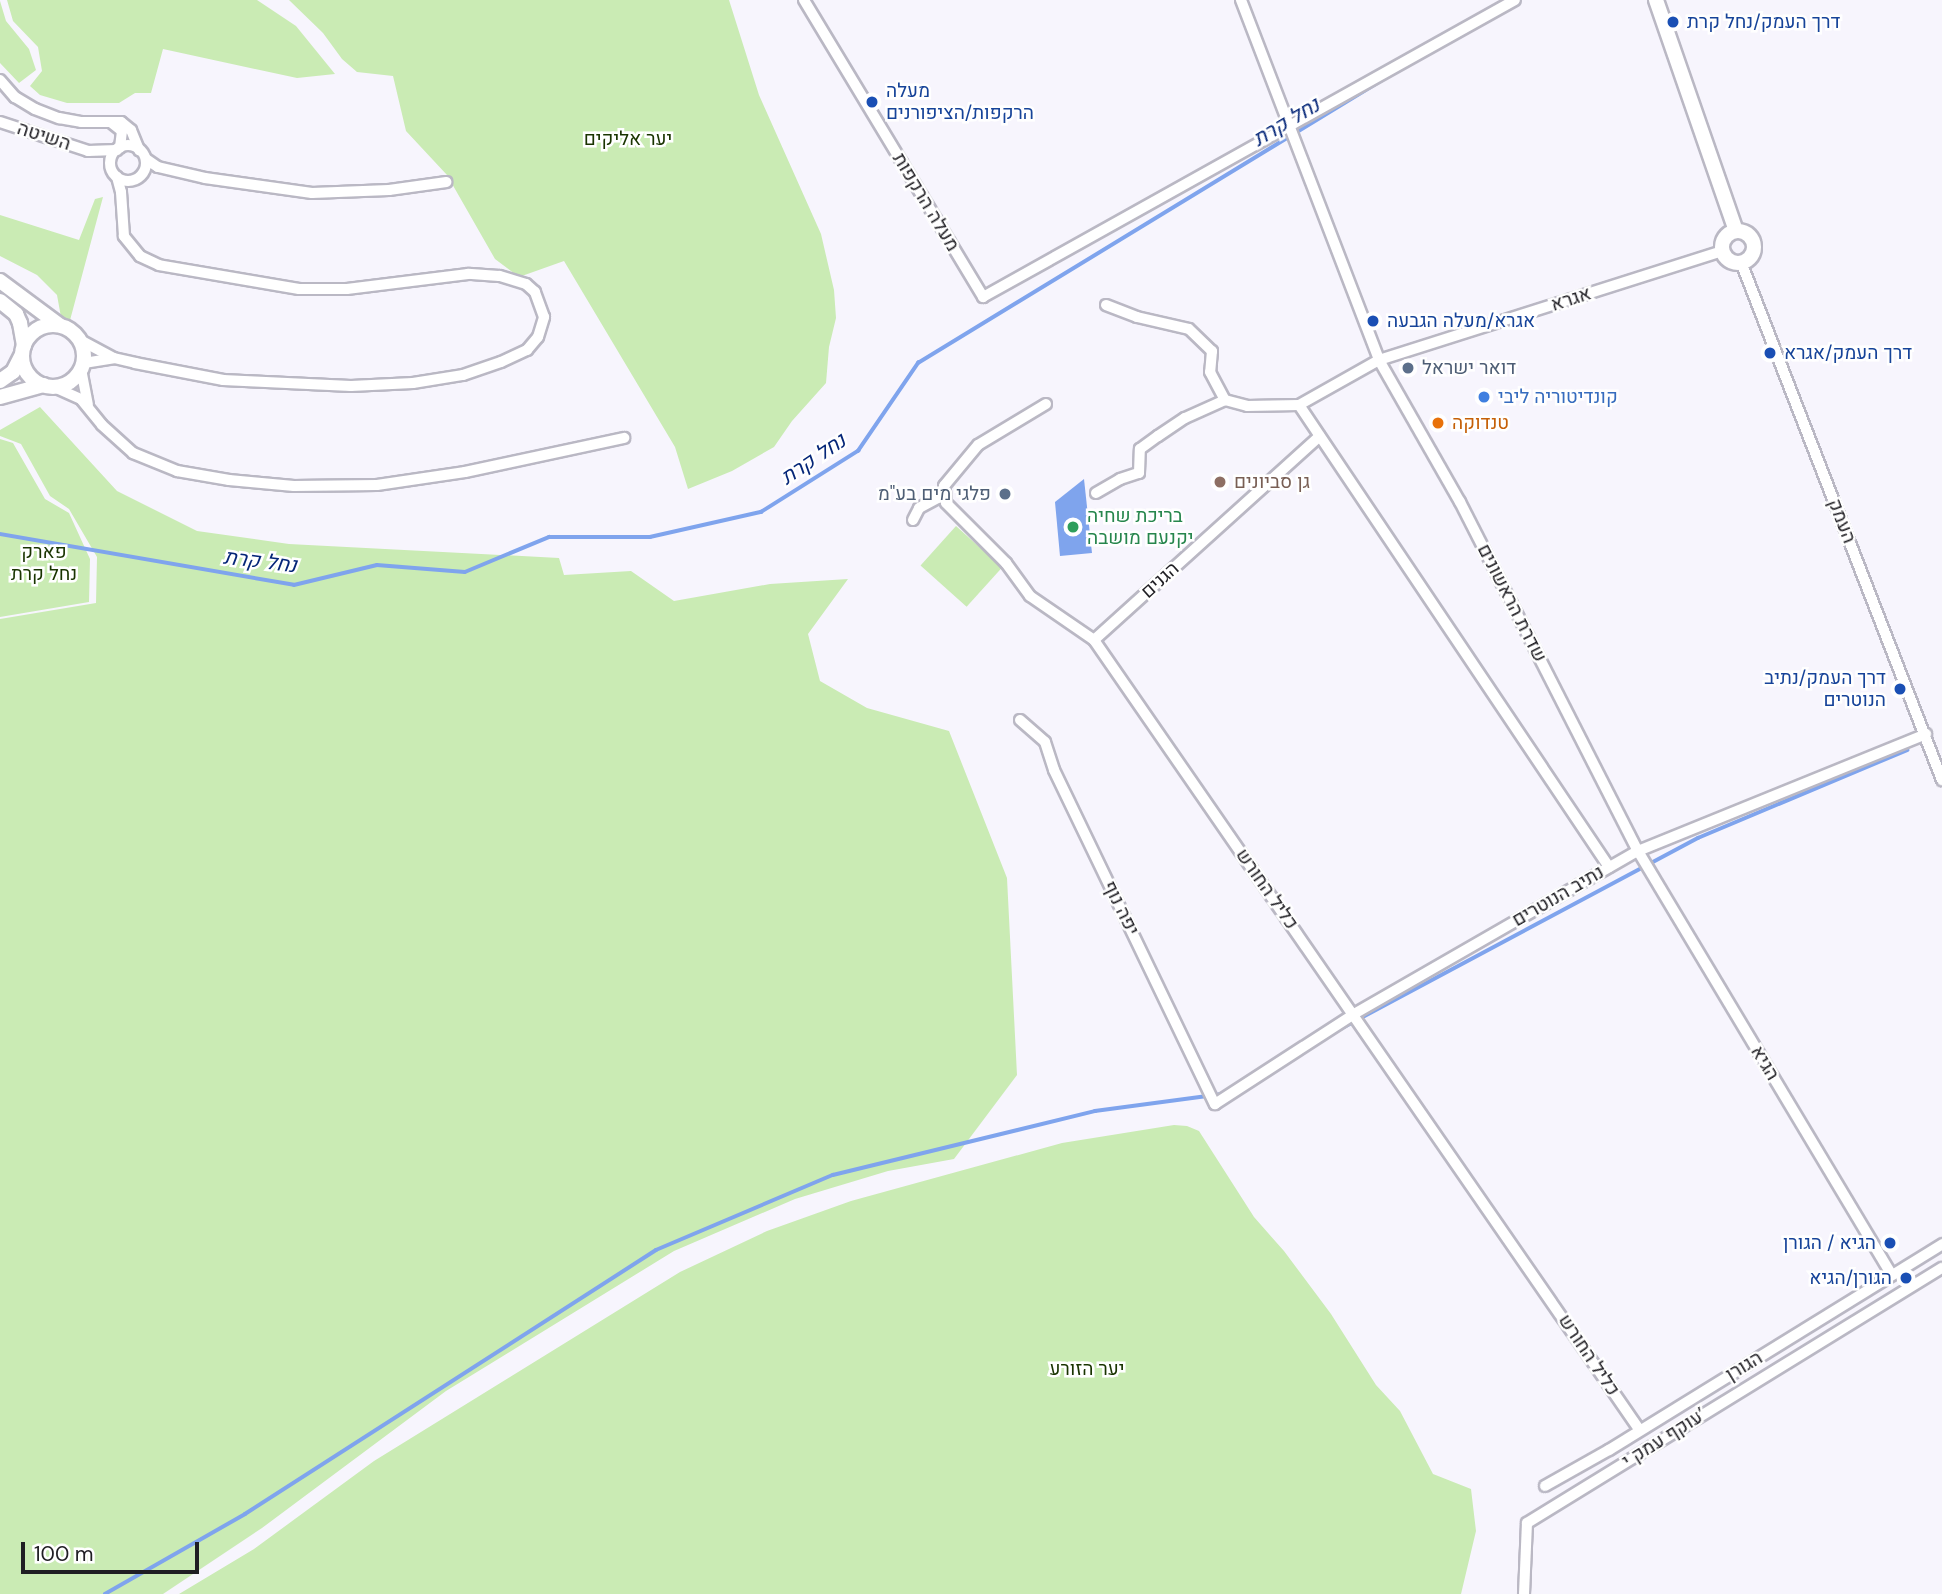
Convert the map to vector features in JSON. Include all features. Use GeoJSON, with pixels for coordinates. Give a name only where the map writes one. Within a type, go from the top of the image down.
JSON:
{"type":"FeatureCollection","features":[{"type":"Feature","properties":{"kind":"main road"},"geometry":{"type":"LineString","coordinates":[[1656,0],[1736,231]]}},
{"type":"Feature","properties":{"kind":"main road"},"geometry":{"type":"LineString","coordinates":[[1736,231],[1751,236],[1754,247],[1751,257],[1741,262],[1728,259],[1723,251],[1723,240],[1736,231]]}},
{"type":"Feature","properties":{"kind":"main road"},"geometry":{"type":"LineString","coordinates":[[0,281],[59,325],[69,329],[80,340],[82,366],[73,380],[0,397]]}},
{"type":"Feature","properties":{"kind":"main road"},"geometry":{"type":"LineString","coordinates":[[0,301],[16,314],[20,323],[27,373],[49,386]]}},
{"type":"Feature","properties":{"kind":"main road"},"geometry":{"type":"LineString","coordinates":[[0,381],[13,372],[31,334],[39,328],[59,325]]}},
{"type":"Feature","properties":{"kind":"street","name":"מעלה הרקפות"},"geometry":{"type":"LineString","coordinates":[[804,0],[983,297],[1287,125]]}},
{"type":"Feature","properties":{"kind":"street","name":"שדרת הראשונים"},"geometry":{"type":"LineString","coordinates":[[1241,0],[1379,360],[1460,502],[1638,851]]}},
{"type":"Feature","properties":{"kind":"street"},"geometry":{"type":"LineString","coordinates":[[1287,125],[1515,0]]}},
{"type":"Feature","properties":{"kind":"street","name":"השיטה"},"geometry":{"type":"LineString","coordinates":[[0,80],[15,96],[35,109],[81,122],[115,120],[127,125],[142,154]]}},
{"type":"Feature","properties":{"kind":"street"},"geometry":{"type":"LineString","coordinates":[[89,408],[82,366],[106,358],[223,380],[279,385],[413,383],[463,374],[527,350],[538,337],[544,317],[535,292],[526,284],[499,276],[468,274],[347,289],[299,289],[159,265],[140,256],[130,246],[121,224],[121,203],[111,160],[118,149],[122,131],[118,125],[105,121]]}},
{"type":"Feature","properties":{"kind":"street","name":"השיטה"},"geometry":{"type":"LineString","coordinates":[[0,122],[88,151],[114,173]]}},
{"type":"Feature","properties":{"kind":"street"},"geometry":{"type":"LineString","coordinates":[[118,149],[128,146],[158,167],[268,189],[308,193],[400,189],[446,182]]}},
{"type":"Feature","properties":{"kind":"street","name":"השיטה"},"geometry":{"type":"LineString","coordinates":[[88,151],[118,149]]}},
{"type":"Feature","properties":{"kind":"street"},"geometry":{"type":"LineString","coordinates":[[121,203],[138,178],[142,154]]}},
{"type":"Feature","properties":{"kind":"street"},"geometry":{"type":"LineString","coordinates":[[114,173],[138,178],[158,167]]}},
{"type":"Feature","properties":{"kind":"street","name":"אגרא"},"geometry":{"type":"LineString","coordinates":[[1299,405],[1379,360],[1723,251]]}},
{"type":"Feature","properties":{"kind":"street","name":"העמק"},"geometry":{"type":"LineString","coordinates":[[1741,262],[1942,779]]}},
{"type":"Feature","properties":{"kind":"street"},"geometry":{"type":"LineString","coordinates":[[1106,305],[1138,317],[1189,329],[1212,351],[1210,372],[1225,400]]}},
{"type":"Feature","properties":{"kind":"street"},"geometry":{"type":"LineString","coordinates":[[80,340],[118,359]]}},
{"type":"Feature","properties":{"kind":"street"},"geometry":{"type":"LineString","coordinates":[[49,386],[75,394],[115,438],[150,462],[190,473],[294,485],[377,485],[424,479],[624,438]]}},
{"type":"Feature","properties":{"kind":"street"},"geometry":{"type":"LineString","coordinates":[[1096,493],[1120,479],[1139,473],[1140,449],[1158,436],[1185,418],[1225,400],[1247,406],[1299,405],[1609,867]]}},
{"type":"Feature","properties":{"kind":"street"},"geometry":{"type":"LineString","coordinates":[[913,520],[919,508],[945,494],[944,486],[978,445],[1046,404]]}},
{"type":"Feature","properties":{"kind":"street","name":"הגנים"},"geometry":{"type":"LineString","coordinates":[[1094,640],[1320,436]]}},
{"type":"Feature","properties":{"kind":"street","name":"כליל החורש"},"geometry":{"type":"LineString","coordinates":[[945,494],[946,503],[1006,563],[1030,596],[1094,640],[1639,1429]]}},
{"type":"Feature","properties":{"kind":"street","name":"יפה נוף"},"geometry":{"type":"LineString","coordinates":[[1020,720],[1045,742],[1054,770],[1214,1104]]}},
{"type":"Feature","properties":{"kind":"street","name":"נתיב הנוטרים"},"geometry":{"type":"LineString","coordinates":[[1214,1104],[1354,1014],[1638,851],[1926,734]]}},
{"type":"Feature","properties":{"kind":"street","name":"הגיא"},"geometry":{"type":"LineString","coordinates":[[1638,851],[1892,1275]]}},
{"type":"Feature","properties":{"kind":"street","name":"הגורן"},"geometry":{"type":"LineString","coordinates":[[1545,1486],[1942,1244]]}},
{"type":"Feature","properties":{"kind":"street","name":"עוקף עמק י’"},"geometry":{"type":"LineString","coordinates":[[1524,1594],[1527,1523],[1942,1268]]}},
{"type":"Feature","properties":{"kind":"green space"},"geometry":{"type":"Polygon","coordinates":[[[7,0],[257,0],[296,26],[335,74],[297,78],[163,49],[151,93],[135,93],[119,103],[67,103],[40,95],[30,86],[42,71],[38,47],[13,21],[7,0]]]}},
{"type":"Feature","properties":{"kind":"green space","name":"יער אליקים"},"geometry":{"type":"Polygon","coordinates":[[[289,0],[729,0],[759,95],[821,234],[834,290],[836,318],[829,347],[826,383],[792,421],[774,447],[732,471],[688,489],[675,447],[564,261],[519,277],[495,259],[447,175],[406,131],[393,76],[357,72],[289,0]]]}},
{"type":"Feature","properties":{"kind":"green space"},"geometry":{"type":"Polygon","coordinates":[[[0,1],[6,21],[29,49],[36,70],[19,83],[0,63],[0,1]]]}},
{"type":"Feature","properties":{"kind":"green space"},"geometry":{"type":"Polygon","coordinates":[[[103,197],[65,339],[57,295],[37,275],[0,256],[0,215],[79,240],[95,199],[103,197]]]}},
{"type":"Feature","properties":{"kind":"green space"},"geometry":{"type":"Polygon","coordinates":[[[40,407],[117,491],[197,531],[289,544],[559,558],[564,575],[631,571],[674,601],[770,584],[848,579],[808,634],[820,681],[867,708],[949,731],[1007,878],[1017,1075],[954,1159],[888,1171],[795,1199],[674,1251],[446,1391],[262,1528],[163,1594],[0,1594],[0,619],[96,603],[97,557],[69,509],[50,496],[21,444],[0,436],[0,430],[40,407]]]}},
{"type":"Feature","properties":{"kind":"green space","name":"פארק נחל קרת"},"geometry":{"type":"Polygon","coordinates":[[[0,439],[13,443],[45,499],[69,513],[90,559],[89,602],[0,617],[0,439]]]}},
{"type":"Feature","properties":{"kind":"green space"},"geometry":{"type":"Polygon","coordinates":[[[956,526],[1002,567],[967,607],[921,565],[956,526]]]}},
{"type":"Feature","properties":{"kind":"green space","name":"יער הזורע"},"geometry":{"type":"Polygon","coordinates":[[[1174,1125],[1199,1131],[1254,1217],[1284,1251],[1331,1314],[1376,1385],[1400,1411],[1433,1474],[1471,1489],[1476,1531],[1461,1594],[179,1594],[254,1549],[374,1461],[680,1272],[767,1231],[851,1201],[1062,1143],[1174,1125]]]}},
{"type":"Feature","properties":{"kind":"water","name":"בריכת שחיה יקנעם מושבה"},"geometry":{"type":"Polygon","coordinates":[[[1084,479],[1092,553],[1060,556],[1055,502],[1084,479]]]}},
{"type":"Feature","properties":{"kind":"waterway","name":"נחל קרת"},"geometry":{"type":"LineString","coordinates":[[0,534],[294,585],[377,565],[465,572],[549,537],[650,537],[761,512],[858,451],[918,363],[1384,79]]}},
{"type":"Feature","properties":{"kind":"waterway"},"geometry":{"type":"LineString","coordinates":[[1331,1034],[1698,838],[1907,750]]}},
{"type":"Feature","properties":{"kind":"waterway"},"geometry":{"type":"LineString","coordinates":[[105,1594],[245,1514],[656,1250],[833,1175],[1095,1111],[1222,1094],[1229,1090]]}},
{"type":"Feature","properties":{"kind":"place","name":"דרך העמק/נחל קרת"},"geometry":{"type":"Point","coordinates":[1673,22]}},
{"type":"Feature","properties":{"kind":"place","name":"מעלה הרקפות/הציפורנים"},"geometry":{"type":"Point","coordinates":[872,102]}},
{"type":"Feature","properties":{"kind":"place","name":"אגרא/מעלה הגבעה"},"geometry":{"type":"Point","coordinates":[1373,321]}},
{"type":"Feature","properties":{"kind":"place","name":"דרך העמק/אגרא"},"geometry":{"type":"Point","coordinates":[1770,353]}},
{"type":"Feature","properties":{"kind":"place","name":"דואר ישראל"},"geometry":{"type":"Point","coordinates":[1408,368]}},
{"type":"Feature","properties":{"kind":"place","name":"קונדיטוריה ליבי"},"geometry":{"type":"Point","coordinates":[1484,397]}},
{"type":"Feature","properties":{"kind":"place","name":"טנדוקה"},"geometry":{"type":"Point","coordinates":[1438,423]}},
{"type":"Feature","properties":{"kind":"place","name":"גן סביונים"},"geometry":{"type":"Point","coordinates":[1220,482]}},
{"type":"Feature","properties":{"kind":"place","name":"פלגי מים בע\"מ"},"geometry":{"type":"Point","coordinates":[1005,494]}},
{"type":"Feature","properties":{"kind":"place","name":"בריכת שחיה יקנעם מושבה"},"geometry":{"type":"Point","coordinates":[1073,527]}},
{"type":"Feature","properties":{"kind":"place","name":"דרך העמק/נתיב הנוטרים"},"geometry":{"type":"Point","coordinates":[1900,689]}},
{"type":"Feature","properties":{"kind":"place","name":"הגיא / הגורן"},"geometry":{"type":"Point","coordinates":[1890,1243]}},
{"type":"Feature","properties":{"kind":"place","name":"הגורן/הגיא"},"geometry":{"type":"Point","coordinates":[1906,1278]}}]}
